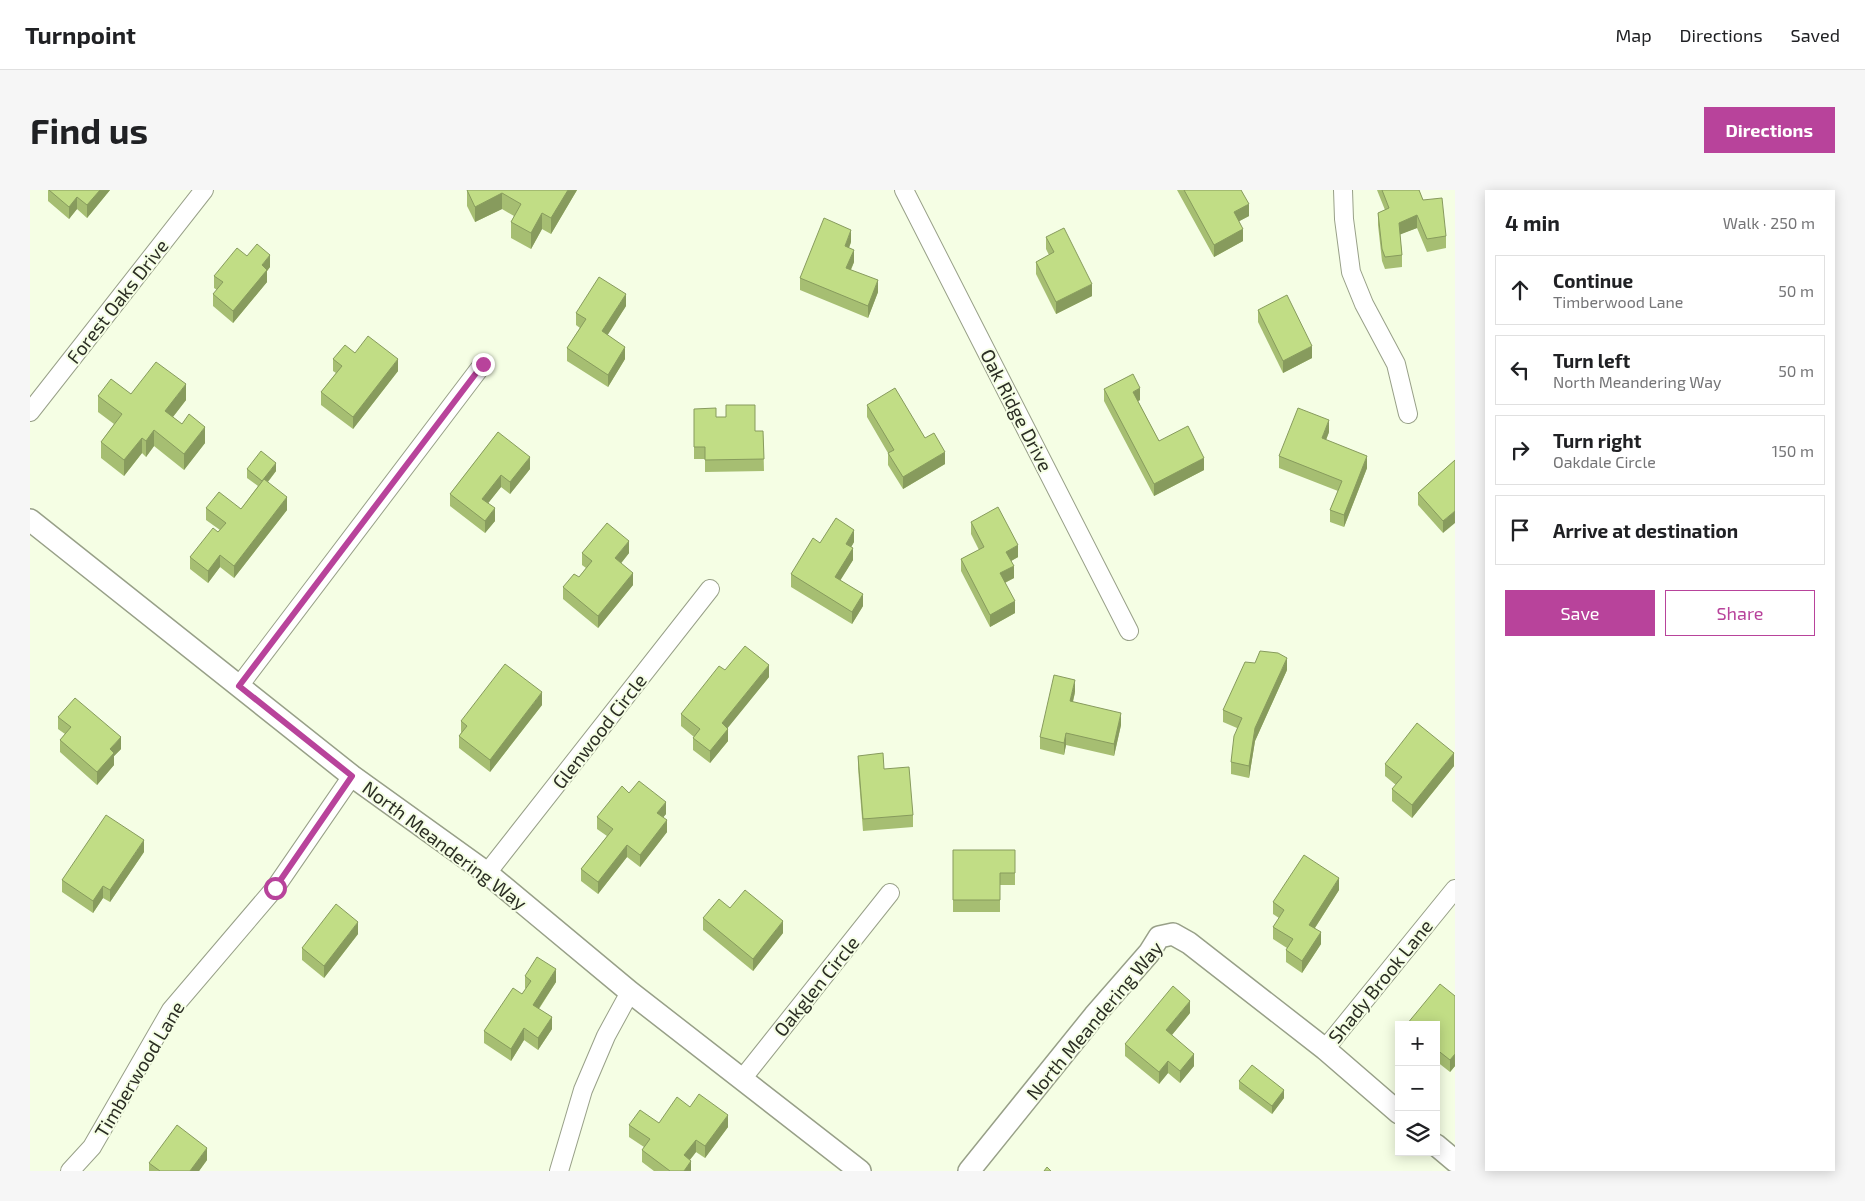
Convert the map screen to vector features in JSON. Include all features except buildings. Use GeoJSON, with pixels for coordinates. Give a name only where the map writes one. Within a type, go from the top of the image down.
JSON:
{"type":"FeatureCollection","features":[{"type":"Feature","properties":{"kind":"street","name":"Forest Oaks Drive"},"geometry":{"type":"LineString","coordinates":[[30,412],[204,190]]}},
{"type":"Feature","properties":{"kind":"street","name":"Oak Ridge Drive"},"geometry":{"type":"LineString","coordinates":[[904,190],[1129,630]]}},
{"type":"Feature","properties":{"kind":"street"},"geometry":{"type":"LineString","coordinates":[[1343,190],[1344,219],[1351,272],[1364,304],[1396,364],[1408,414]]}},
{"type":"Feature","properties":{"kind":"street"},"geometry":{"type":"LineString","coordinates":[[239,686],[483,364]]}},
{"type":"Feature","properties":{"kind":"street","name":"North Meandering Way"},"geometry":{"type":"LineString","coordinates":[[30,520],[352,776],[487,873],[630,992],[860,1171]]}},
{"type":"Feature","properties":{"kind":"street","name":"Glenwood Circle"},"geometry":{"type":"LineString","coordinates":[[487,873],[710,588]]}},
{"type":"Feature","properties":{"kind":"street","name":"Timberwood Lane"},"geometry":{"type":"LineString","coordinates":[[70,1171],[92,1147],[171,1010],[275,888],[352,776]]}},
{"type":"Feature","properties":{"kind":"street","name":"Shady Brook Lane"},"geometry":{"type":"LineString","coordinates":[[1325,1049],[1455,889]]}},
{"type":"Feature","properties":{"kind":"street","name":"Oakglen Circle"},"geometry":{"type":"LineString","coordinates":[[742,1079],[890,893]]}},
{"type":"Feature","properties":{"kind":"street","name":"North Meandering Way"},"geometry":{"type":"LineString","coordinates":[[969,1171],[1094,1016],[1149,953],[1158,937],[1173,934],[1189,943],[1325,1049],[1397,1111]]}},
{"type":"Feature","properties":{"kind":"street"},"geometry":{"type":"LineString","coordinates":[[559,1171],[583,1090],[606,1036],[630,992]]}},
{"type":"Feature","properties":{"kind":"street"},"geometry":{"type":"LineString","coordinates":[[1440,1148],[1455,1161]]}},
{"type":"Feature","properties":{"kind":"route"},"geometry":{"type":"LineString","coordinates":[[275,888],[352,776],[239,686],[483,364]]}}]}
